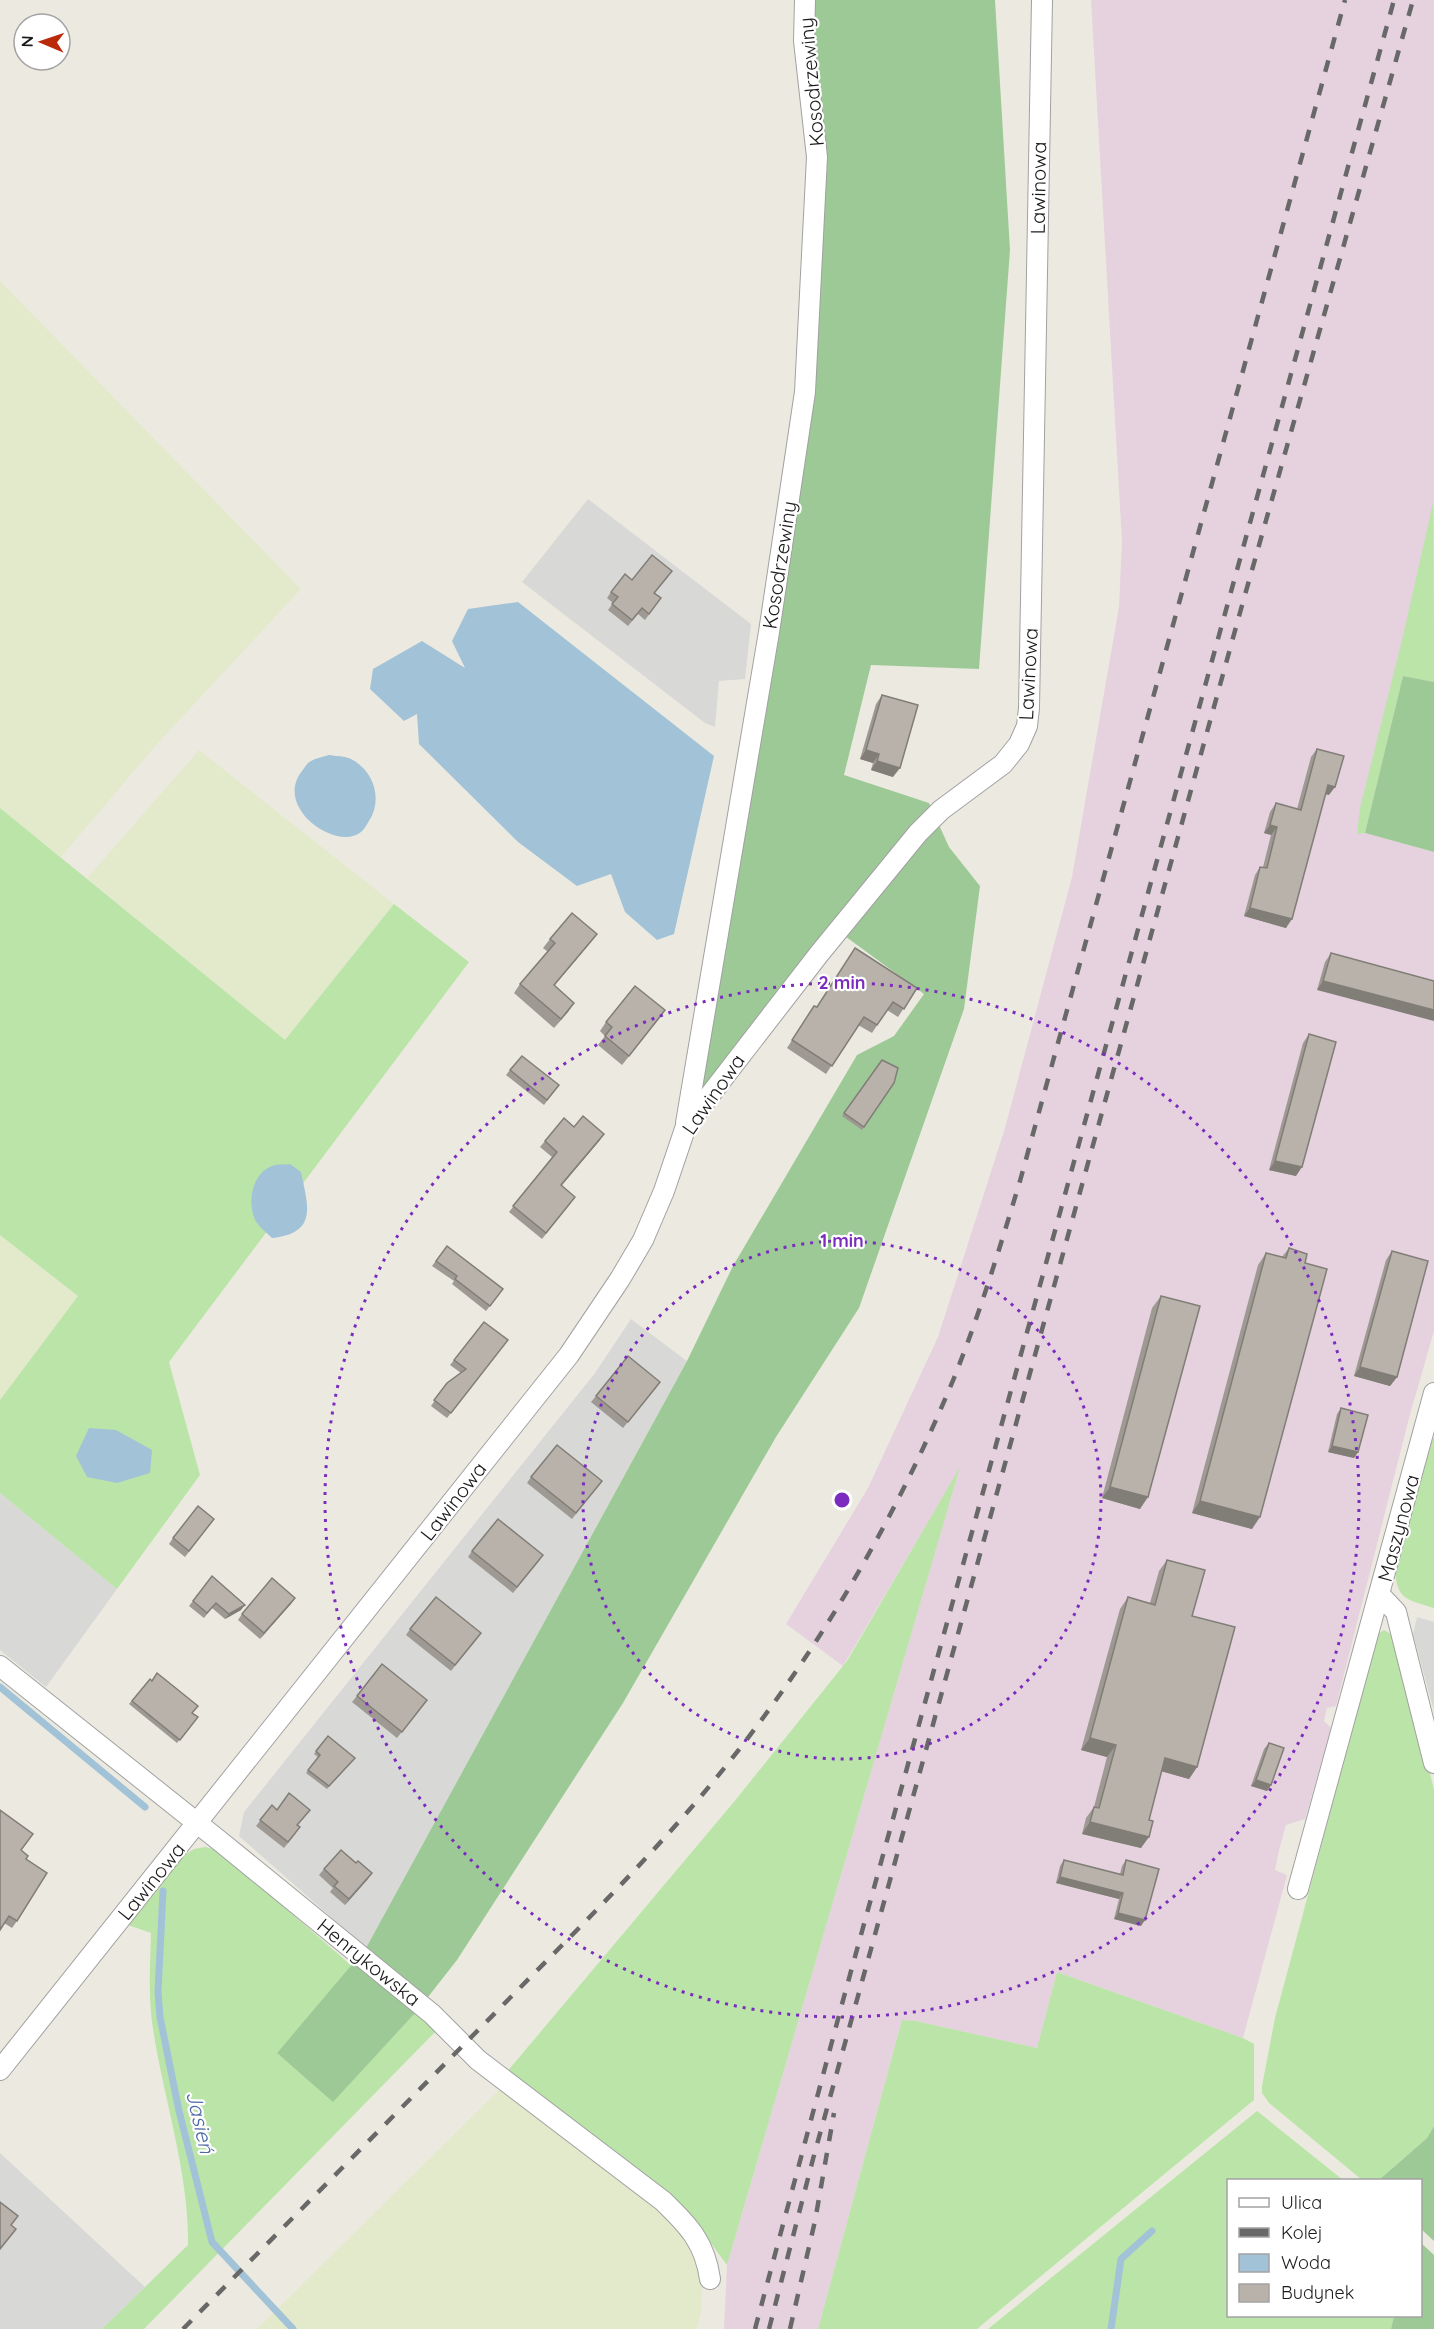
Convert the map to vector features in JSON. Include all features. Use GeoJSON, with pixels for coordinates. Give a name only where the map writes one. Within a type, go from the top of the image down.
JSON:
{"type":"FeatureCollection","features":[{"type":"Feature","properties":{"kind":"street","name":"Kosodrzewiny"},"geometry":{"type":"LineString","coordinates":[[686,1126],[769,632],[805,392],[817,157],[804,41],[805,0]]}},
{"type":"Feature","properties":{"kind":"street","name":"Lawinowa"},"geometry":{"type":"LineString","coordinates":[[0,2070],[569,1355],[643,1240],[664,1191],[686,1126],[819,954],[918,833],[956,797],[1003,764],[1019,744],[1027,726],[1030,696],[1042,0]]}},
{"type":"Feature","properties":{"kind":"street","name":"Maszynowa"},"geometry":{"type":"LineString","coordinates":[[1434,1393],[1431,1417],[1380,1595],[1396,1612],[1434,1762]]}},
{"type":"Feature","properties":{"kind":"street"},"geometry":{"type":"LineString","coordinates":[[1298,1889],[1380,1595]]}},
{"type":"Feature","properties":{"kind":"street","name":"Henrykowska"},"geometry":{"type":"LineString","coordinates":[[0,1666],[432,2014],[478,2060],[663,2201],[699,2241],[707,2259],[710,2279]]}},
{"type":"Feature","properties":{"kind":"shaded area"},"geometry":{"type":"Polygon","coordinates":[[[1091,0],[1434,0],[1434,682],[1403,676],[1365,833],[1434,852],[1434,1331],[1409,1418],[1336,1706],[1327,1708],[1324,1721],[1331,1728],[1305,1819],[1286,1825],[1279,1850],[1275,1870],[1287,1875],[1243,2038],[1057,1972],[1037,2048],[916,2021],[902,2020],[818,2329],[724,2329],[727,2265],[959,1470],[843,1666],[786,1624],[868,1488],[938,1337],[1005,1128],[1072,877],[1119,607],[1122,542],[1091,0]]]}},
{"type":"Feature","properties":{"kind":"shaded area"},"geometry":{"type":"Polygon","coordinates":[[[588,499],[751,624],[745,679],[719,681],[715,727],[705,723],[522,582],[588,499]]]}},
{"type":"Feature","properties":{"kind":"shaded area"},"geometry":{"type":"Polygon","coordinates":[[[631,1319],[687,1361],[366,1948],[239,1836],[244,1812],[595,1373],[631,1319]]]}},
{"type":"Feature","properties":{"kind":"shaded area"},"geometry":{"type":"Polygon","coordinates":[[[0,1493],[117,1589],[46,1687],[0,1650],[0,1493]]]}},
{"type":"Feature","properties":{"kind":"shaded area"},"geometry":{"type":"Polygon","coordinates":[[[1417,1617],[1434,1622],[1434,1711],[1413,1634],[1417,1617]]]}},
{"type":"Feature","properties":{"kind":"shaded area"},"geometry":{"type":"Polygon","coordinates":[[[0,2153],[145,2287],[102,2329],[0,2329],[0,2153]]]}},
{"type":"Feature","properties":{"kind":"green space"},"geometry":{"type":"Polygon","coordinates":[[[805,0],[995,0],[1010,250],[979,669],[871,665],[844,775],[929,803],[949,847],[980,886],[964,1009],[859,1308],[776,1437],[623,1703],[457,1960],[417,2011],[333,2102],[277,2053],[366,1948],[687,1361],[733,1266],[857,1055],[894,1036],[924,994],[838,931],[686,1126],[805,392],[817,157],[805,0]]]}},
{"type":"Feature","properties":{"kind":"green space"},"geometry":{"type":"Polygon","coordinates":[[[0,281],[301,589],[158,743],[61,857],[0,808],[0,281]]]}},
{"type":"Feature","properties":{"kind":"green space"},"geometry":{"type":"Polygon","coordinates":[[[1433,503],[1434,682],[1403,676],[1365,833],[1357,834],[1360,808],[1433,503]]]}},
{"type":"Feature","properties":{"kind":"green space"},"geometry":{"type":"Polygon","coordinates":[[[1403,676],[1434,682],[1434,852],[1365,833],[1403,676]]]}},
{"type":"Feature","properties":{"kind":"green space"},"geometry":{"type":"Polygon","coordinates":[[[199,750],[394,904],[285,1041],[87,878],[199,750]]]}},
{"type":"Feature","properties":{"kind":"green space"},"geometry":{"type":"Polygon","coordinates":[[[0,808],[285,1040],[394,904],[469,962],[169,1362],[200,1475],[117,1589],[0,1493],[0,1400],[78,1296],[0,1235],[0,808]]]}},
{"type":"Feature","properties":{"kind":"green space"},"geometry":{"type":"Polygon","coordinates":[[[0,1235],[79,1295],[0,1400],[0,1235]]]}},
{"type":"Feature","properties":{"kind":"green space"},"geometry":{"type":"Polygon","coordinates":[[[1434,1437],[1434,1608],[1410,1600],[1400,1592],[1395,1567],[1434,1437]]]}},
{"type":"Feature","properties":{"kind":"green space"},"geometry":{"type":"Polygon","coordinates":[[[960,1467],[727,2265],[692,2218],[506,2073],[733,1803],[847,1661],[960,1467]]]}},
{"type":"Feature","properties":{"kind":"green space"},"geometry":{"type":"Polygon","coordinates":[[[1384,1630],[1397,1638],[1434,1790],[1434,2126],[1427,2138],[1380,2179],[1361,2179],[1269,2103],[1262,2093],[1262,2086],[1275,2018],[1378,1634],[1384,1630]]]}},
{"type":"Feature","properties":{"kind":"green space"},"geometry":{"type":"Polygon","coordinates":[[[205,1847],[224,1855],[352,1966],[277,2053],[333,2101],[417,2011],[439,2028],[144,2329],[102,2329],[188,2245],[180,2164],[151,2017],[151,1933],[128,1925],[183,1856],[194,1849],[205,1847]]]}},
{"type":"Feature","properties":{"kind":"green space"},"geometry":{"type":"Polygon","coordinates":[[[1057,1972],[1243,2038],[1254,2044],[1254,2100],[977,2329],[818,2329],[902,2020],[916,2021],[1037,2048],[1057,1972]]]}},
{"type":"Feature","properties":{"kind":"green space"},"geometry":{"type":"Polygon","coordinates":[[[501,2088],[672,2219],[688,2238],[698,2260],[702,2283],[701,2312],[697,2329],[257,2329],[501,2088]]]}},
{"type":"Feature","properties":{"kind":"green space"},"geometry":{"type":"Polygon","coordinates":[[[1257,2111],[1342,2179],[1227,2179],[1227,2317],[1394,2317],[1391,2329],[988,2329],[1257,2111]]]}},
{"type":"Feature","properties":{"kind":"green space"},"geometry":{"type":"Polygon","coordinates":[[[1434,2126],[1434,2241],[1422,2230],[1422,2179],[1380,2179],[1427,2138],[1434,2126]]]}},
{"type":"Feature","properties":{"kind":"green space"},"geometry":{"type":"Polygon","coordinates":[[[1422,2244],[1434,2255],[1434,2329],[1391,2329],[1394,2317],[1422,2317],[1422,2244]]]}},
{"type":"Feature","properties":{"kind":"water"},"geometry":{"type":"Polygon","coordinates":[[[518,602],[714,756],[674,934],[657,940],[625,912],[611,874],[577,886],[518,842],[419,744],[417,714],[404,721],[370,689],[373,669],[422,641],[465,668],[452,641],[468,609],[518,602]]]}},
{"type":"Feature","properties":{"kind":"water"},"geometry":{"type":"Polygon","coordinates":[[[329,755],[349,758],[359,764],[374,786],[376,795],[373,813],[362,831],[350,837],[324,831],[312,823],[302,812],[296,799],[295,785],[306,765],[329,755]]]}},
{"type":"Feature","properties":{"kind":"water"},"geometry":{"type":"Polygon","coordinates":[[[290,1164],[301,1172],[306,1196],[306,1216],[303,1224],[297,1230],[272,1238],[255,1220],[251,1202],[252,1194],[257,1179],[268,1168],[290,1164]]]}},
{"type":"Feature","properties":{"kind":"water"},"geometry":{"type":"Polygon","coordinates":[[[89,1428],[116,1430],[152,1450],[150,1473],[117,1483],[87,1477],[76,1456],[89,1428]]]}},
{"type":"Feature","properties":{"kind":"building"},"geometry":{"type":"Polygon","coordinates":[[[652,555],[672,571],[654,593],[661,598],[649,614],[642,608],[632,620],[612,604],[618,597],[611,592],[625,574],[632,580],[652,555]]]}},
{"type":"Feature","properties":{"kind":"building"},"geometry":{"type":"Polygon","coordinates":[[[882,695],[918,705],[900,768],[877,761],[879,754],[866,750],[882,695]]]}},
{"type":"Feature","properties":{"kind":"building"},"geometry":{"type":"Polygon","coordinates":[[[1317,749],[1344,756],[1335,787],[1328,785],[1292,919],[1250,908],[1260,867],[1267,868],[1277,827],[1270,825],[1276,803],[1301,810],[1317,749]]]}},
{"type":"Feature","properties":{"kind":"building"},"geometry":{"type":"Polygon","coordinates":[[[572,913],[597,934],[554,985],[574,1003],[561,1019],[520,984],[555,943],[550,939],[572,913]]]}},
{"type":"Feature","properties":{"kind":"building"},"geometry":{"type":"Polygon","coordinates":[[[855,948],[917,988],[904,1009],[893,1002],[877,1025],[864,1017],[832,1066],[792,1040],[814,1006],[817,1007],[855,948]]]}},
{"type":"Feature","properties":{"kind":"building"},"geometry":{"type":"Polygon","coordinates":[[[1331,953],[1434,981],[1434,1010],[1323,981],[1331,953]]]}},
{"type":"Feature","properties":{"kind":"building"},"geometry":{"type":"Polygon","coordinates":[[[635,986],[665,1010],[629,1056],[605,1036],[612,1027],[606,1022],[635,986]]]}},
{"type":"Feature","properties":{"kind":"building"},"geometry":{"type":"Polygon","coordinates":[[[1309,1034],[1336,1042],[1302,1167],[1275,1161],[1309,1034]]]}},
{"type":"Feature","properties":{"kind":"building"},"geometry":{"type":"Polygon","coordinates":[[[522,1056],[559,1085],[547,1100],[510,1070],[522,1056]]]}},
{"type":"Feature","properties":{"kind":"building"},"geometry":{"type":"Polygon","coordinates":[[[882,1060],[898,1068],[894,1083],[864,1127],[844,1113],[882,1060]]]}},
{"type":"Feature","properties":{"kind":"building"},"geometry":{"type":"Polygon","coordinates":[[[583,1116],[604,1134],[561,1185],[575,1197],[546,1233],[513,1206],[557,1152],[545,1141],[564,1118],[574,1127],[583,1116]]]}},
{"type":"Feature","properties":{"kind":"building"},"geometry":{"type":"Polygon","coordinates":[[[447,1246],[503,1289],[490,1306],[455,1279],[457,1276],[436,1261],[447,1246]]]}},
{"type":"Feature","properties":{"kind":"building"},"geometry":{"type":"Polygon","coordinates":[[[1289,1248],[1307,1254],[1305,1263],[1327,1269],[1260,1517],[1200,1501],[1266,1253],[1286,1258],[1289,1248]]]}},
{"type":"Feature","properties":{"kind":"building"},"geometry":{"type":"Polygon","coordinates":[[[1392,1251],[1428,1261],[1397,1377],[1360,1367],[1392,1251]]]}},
{"type":"Feature","properties":{"kind":"building"},"geometry":{"type":"Polygon","coordinates":[[[1161,1296],[1200,1306],[1148,1497],[1110,1487],[1161,1296]]]}},
{"type":"Feature","properties":{"kind":"building"},"geometry":{"type":"Polygon","coordinates":[[[484,1322],[508,1340],[451,1413],[434,1400],[447,1383],[466,1369],[454,1360],[484,1322]]]}},
{"type":"Feature","properties":{"kind":"building"},"geometry":{"type":"Polygon","coordinates":[[[628,1356],[660,1382],[628,1422],[596,1396],[628,1356]]]}},
{"type":"Feature","properties":{"kind":"building"},"geometry":{"type":"Polygon","coordinates":[[[1341,1408],[1368,1415],[1358,1452],[1332,1446],[1341,1408]]]}},
{"type":"Feature","properties":{"kind":"building"},"geometry":{"type":"Polygon","coordinates":[[[557,1445],[602,1481],[576,1513],[531,1477],[557,1445]]]}},
{"type":"Feature","properties":{"kind":"building"},"geometry":{"type":"Polygon","coordinates":[[[198,1506],[214,1519],[189,1551],[173,1538],[198,1506]]]}},
{"type":"Feature","properties":{"kind":"building"},"geometry":{"type":"Polygon","coordinates":[[[498,1519],[543,1555],[517,1587],[472,1551],[498,1519]]]}},
{"type":"Feature","properties":{"kind":"building"},"geometry":{"type":"Polygon","coordinates":[[[1167,1560],[1205,1570],[1192,1616],[1235,1627],[1197,1767],[1165,1758],[1149,1820],[1153,1821],[1149,1837],[1090,1822],[1094,1807],[1099,1808],[1116,1745],[1090,1738],[1128,1597],[1155,1605],[1167,1560]]]}},
{"type":"Feature","properties":{"kind":"building"},"geometry":{"type":"Polygon","coordinates":[[[212,1576],[245,1605],[229,1614],[216,1603],[207,1613],[193,1601],[212,1576]]]}},
{"type":"Feature","properties":{"kind":"building"},"geometry":{"type":"Polygon","coordinates":[[[272,1578],[295,1598],[264,1633],[242,1614],[272,1578]]]}},
{"type":"Feature","properties":{"kind":"building"},"geometry":{"type":"Polygon","coordinates":[[[436,1597],[481,1633],[455,1665],[410,1629],[436,1597]]]}},
{"type":"Feature","properties":{"kind":"building"},"geometry":{"type":"Polygon","coordinates":[[[382,1664],[427,1700],[402,1732],[357,1696],[382,1664]]]}},
{"type":"Feature","properties":{"kind":"building"},"geometry":{"type":"Polygon","coordinates":[[[157,1673],[198,1706],[192,1713],[198,1717],[180,1740],[132,1701],[157,1673]]]}},
{"type":"Feature","properties":{"kind":"building"},"geometry":{"type":"Polygon","coordinates":[[[328,1736],[355,1758],[329,1786],[308,1770],[320,1755],[316,1751],[328,1736]]]}},
{"type":"Feature","properties":{"kind":"building"},"geometry":{"type":"Polygon","coordinates":[[[1269,1743],[1284,1748],[1271,1785],[1256,1780],[1269,1743]]]}},
{"type":"Feature","properties":{"kind":"building"},"geometry":{"type":"Polygon","coordinates":[[[289,1793],[310,1810],[297,1825],[300,1827],[288,1842],[260,1820],[272,1805],[277,1810],[289,1793]]]}},
{"type":"Feature","properties":{"kind":"building"},"geometry":{"type":"Polygon","coordinates":[[[0,1810],[33,1834],[21,1850],[28,1856],[26,1859],[47,1873],[17,1921],[9,1916],[0,1930],[0,1810]]]}},
{"type":"Feature","properties":{"kind":"building"},"geometry":{"type":"Polygon","coordinates":[[[341,1850],[372,1873],[349,1899],[334,1886],[338,1882],[324,1869],[341,1850]]]}},
{"type":"Feature","properties":{"kind":"building"},"geometry":{"type":"Polygon","coordinates":[[[1064,1860],[1123,1875],[1126,1860],[1159,1869],[1145,1920],[1118,1913],[1123,1893],[1060,1877],[1064,1860]]]}},
{"type":"Feature","properties":{"kind":"building"},"geometry":{"type":"Polygon","coordinates":[[[0,2202],[18,2216],[11,2225],[16,2229],[0,2249],[0,2202]]]}},
{"type":"Feature","properties":{"kind":"waterway","name":"Jasień"},"geometry":{"type":"LineString","coordinates":[[0,1687],[145,1807]]}},
{"type":"Feature","properties":{"kind":"waterway","name":"Jasień"},"geometry":{"type":"LineString","coordinates":[[163,1891],[158,1992],[160,2017],[179,2111],[212,2242],[293,2329]]}},
{"type":"Feature","properties":{"kind":"waterway"},"geometry":{"type":"LineString","coordinates":[[1111,2329],[1121,2259],[1152,2231]]}},
{"type":"Feature","properties":{"kind":"railway"},"geometry":{"type":"LineString","coordinates":[[183,2329],[595,1912],[702,1795],[777,1699],[812,1648],[875,1543],[903,1489],[954,1378],[989,1280],[1020,1181],[1345,0]]}},
{"type":"Feature","properties":{"kind":"railway"},"geometry":{"type":"LineString","coordinates":[[755,2329],[845,1993],[1394,0]]}},
{"type":"Feature","properties":{"kind":"railway"},"geometry":{"type":"LineString","coordinates":[[769,2329],[813,2159],[1241,609],[1413,0]]}},
{"type":"Feature","properties":{"kind":"railway"},"geometry":{"type":"LineString","coordinates":[[790,2329],[815,2221],[834,2113]]}}]}
